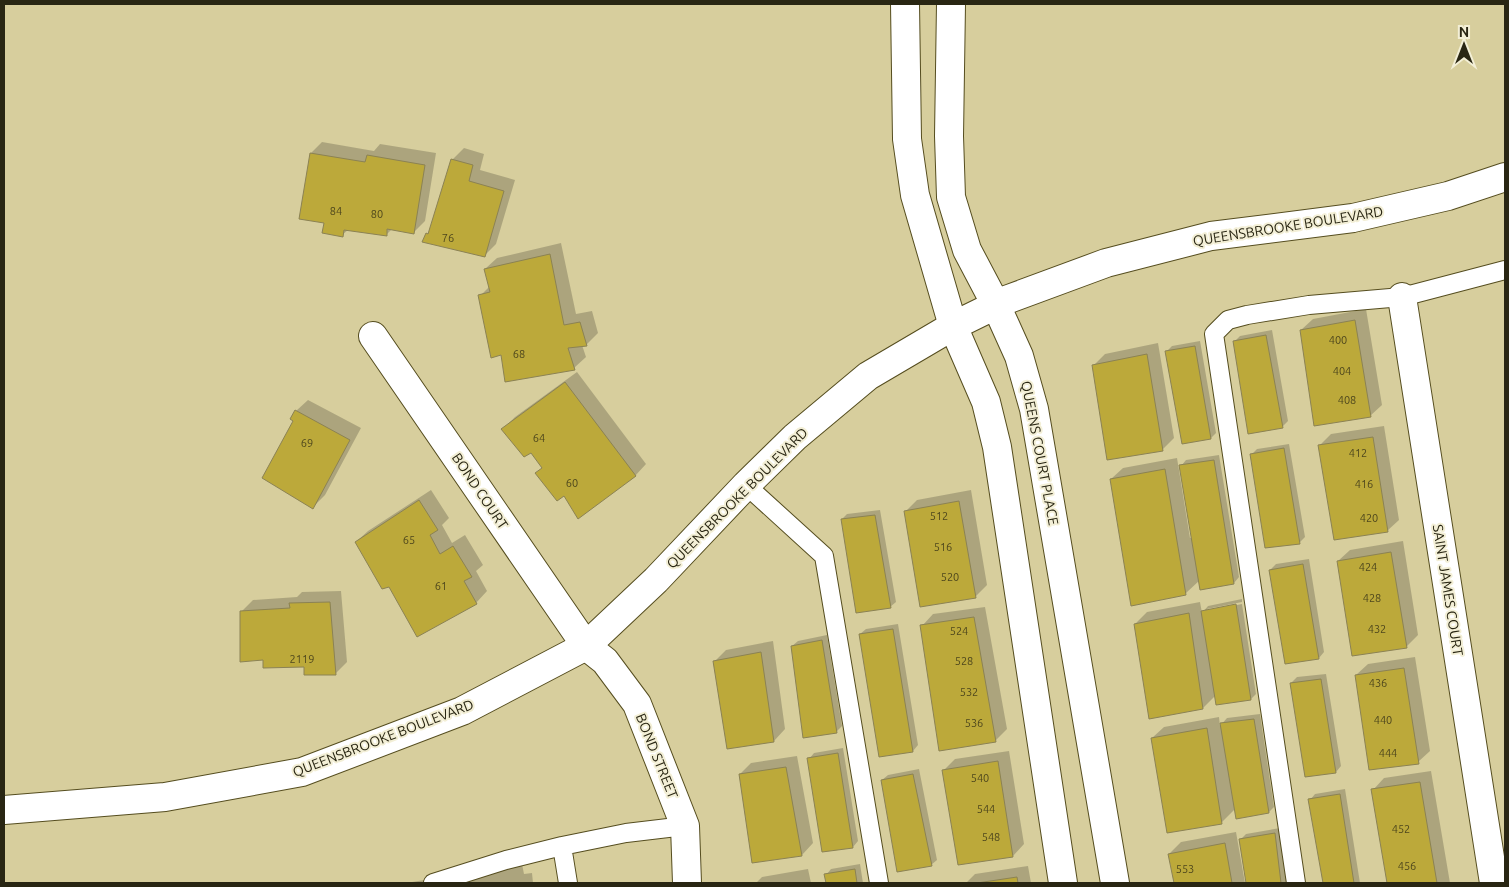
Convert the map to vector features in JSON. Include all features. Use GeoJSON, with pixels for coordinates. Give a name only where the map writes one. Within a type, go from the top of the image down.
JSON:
{"type":"FeatureCollection","features":[{"type":"Feature","properties":{"kind":"street"},"geometry":{"type":"LineString","coordinates":[[905,4],[907,139],[915,194],[952,326],[986,402],[997,448],[1064,883]]}},
{"type":"Feature","properties":{"kind":"street","name":"QUEENS COURT PLACE"},"geometry":{"type":"LineString","coordinates":[[951,4],[949,136],[951,197],[967,250],[1020,356],[1034,409],[1115,883]]}},
{"type":"Feature","properties":{"kind":"street","name":"QUEENSBROOKE BOULEVARD"},"geometry":{"type":"LineString","coordinates":[[4,810],[166,797],[302,772],[462,711],[586,646],[656,580],[746,485],[795,437],[868,376],[952,326],[1006,300],[1106,263],[1201,239],[1354,218],[1448,196],[1505,176]]}},
{"type":"Feature","properties":{"kind":"street","name":"SAINT JAMES COURT"},"geometry":{"type":"LineString","coordinates":[[1402,297],[1494,883]]}},
{"type":"Feature","properties":{"kind":"street","name":"BOND COURT"},"geometry":{"type":"LineString","coordinates":[[374,336],[586,646]]}},
{"type":"Feature","properties":{"kind":"street","name":"BOND STREET"},"geometry":{"type":"LineString","coordinates":[[586,646],[605,661],[637,704],[685,826],[687,883]]}},
{"type":"Feature","properties":{"kind":"lane"},"geometry":{"type":"LineString","coordinates":[[1296,883],[1214,334],[1228,320],[1247,315],[1309,306],[1402,297],[1505,270]]}},
{"type":"Feature","properties":{"kind":"lane"},"geometry":{"type":"LineString","coordinates":[[746,485],[824,556],[879,883]]}},
{"type":"Feature","properties":{"kind":"lane"},"geometry":{"type":"LineString","coordinates":[[433,883],[506,860],[562,846],[626,833],[685,826]]}},
{"type":"Feature","properties":{"kind":"lane"},"geometry":{"type":"LineString","coordinates":[[562,846],[568,883]]}},
{"type":"Feature","properties":{"kind":"building"},"geometry":{"type":"Polygon","coordinates":[[[310,153],[365,162],[367,155],[425,165],[414,234],[387,229],[387,236],[344,230],[343,237],[322,233],[324,223],[299,219],[310,153]]]}},
{"type":"Feature","properties":{"kind":"building"},"geometry":{"type":"Polygon","coordinates":[[[451,159],[473,165],[469,181],[504,191],[485,257],[422,242],[426,233],[428,234],[451,159]]]}},
{"type":"Feature","properties":{"kind":"building"},"geometry":{"type":"Polygon","coordinates":[[[550,254],[564,325],[580,322],[587,346],[568,348],[575,370],[505,382],[501,355],[491,358],[478,295],[490,292],[484,269],[550,254]]]}},
{"type":"Feature","properties":{"kind":"building"},"geometry":{"type":"Polygon","coordinates":[[[1355,320],[1371,417],[1314,426],[1300,330],[1355,320]]]}},
{"type":"Feature","properties":{"kind":"building"},"geometry":{"type":"Polygon","coordinates":[[[1266,335],[1283,428],[1248,434],[1233,341],[1266,335]]]}},
{"type":"Feature","properties":{"kind":"building"},"geometry":{"type":"Polygon","coordinates":[[[1195,346],[1211,439],[1182,444],[1165,351],[1195,346]]]}},
{"type":"Feature","properties":{"kind":"building"},"geometry":{"type":"Polygon","coordinates":[[[1147,354],[1163,451],[1107,460],[1092,365],[1147,354]]]}},
{"type":"Feature","properties":{"kind":"building"},"geometry":{"type":"Polygon","coordinates":[[[565,382],[636,476],[578,519],[564,496],[557,501],[535,473],[542,468],[531,453],[524,457],[501,429],[565,382]]]}},
{"type":"Feature","properties":{"kind":"building"},"geometry":{"type":"Polygon","coordinates":[[[295,410],[350,440],[313,509],[262,478],[293,421],[290,419],[295,410]]]}},
{"type":"Feature","properties":{"kind":"building"},"geometry":{"type":"Polygon","coordinates":[[[1373,437],[1388,532],[1334,540],[1318,445],[1373,437]]]}},
{"type":"Feature","properties":{"kind":"building"},"geometry":{"type":"Polygon","coordinates":[[[1284,448],[1300,544],[1265,548],[1250,454],[1284,448]]]}},
{"type":"Feature","properties":{"kind":"building"},"geometry":{"type":"Polygon","coordinates":[[[1214,460],[1234,584],[1200,590],[1179,465],[1214,460]]]}},
{"type":"Feature","properties":{"kind":"building"},"geometry":{"type":"Polygon","coordinates":[[[1165,469],[1186,595],[1131,606],[1110,479],[1165,469]]]}},
{"type":"Feature","properties":{"kind":"building"},"geometry":{"type":"Polygon","coordinates":[[[419,500],[438,530],[430,535],[440,554],[453,546],[472,577],[464,581],[477,604],[417,637],[389,587],[382,589],[355,542],[419,500]]]}},
{"type":"Feature","properties":{"kind":"building"},"geometry":{"type":"Polygon","coordinates":[[[959,501],[976,598],[920,607],[904,511],[959,501]]]}},
{"type":"Feature","properties":{"kind":"building"},"geometry":{"type":"Polygon","coordinates":[[[875,515],[891,608],[856,613],[841,519],[875,515]]]}},
{"type":"Feature","properties":{"kind":"building"},"geometry":{"type":"Polygon","coordinates":[[[1391,552],[1407,648],[1352,656],[1337,561],[1391,552]]]}},
{"type":"Feature","properties":{"kind":"building"},"geometry":{"type":"Polygon","coordinates":[[[1303,564],[1319,659],[1285,664],[1269,570],[1303,564]]]}},
{"type":"Feature","properties":{"kind":"building"},"geometry":{"type":"Polygon","coordinates":[[[330,602],[336,675],[304,675],[304,667],[263,668],[263,660],[240,662],[240,611],[290,608],[289,603],[330,602]]]}},
{"type":"Feature","properties":{"kind":"building"},"geometry":{"type":"Polygon","coordinates":[[[1236,604],[1251,700],[1216,705],[1201,611],[1236,604]]]}},
{"type":"Feature","properties":{"kind":"building"},"geometry":{"type":"Polygon","coordinates":[[[1189,613],[1203,709],[1149,719],[1134,624],[1189,613]]]}},
{"type":"Feature","properties":{"kind":"building"},"geometry":{"type":"Polygon","coordinates":[[[974,617],[996,742],[939,751],[920,625],[974,617]]]}},
{"type":"Feature","properties":{"kind":"building"},"geometry":{"type":"Polygon","coordinates":[[[893,629],[913,752],[879,757],[859,634],[893,629]]]}},
{"type":"Feature","properties":{"kind":"building"},"geometry":{"type":"Polygon","coordinates":[[[822,640],[837,733],[803,738],[791,646],[822,640]]]}},
{"type":"Feature","properties":{"kind":"building"},"geometry":{"type":"Polygon","coordinates":[[[761,652],[774,742],[727,749],[713,661],[761,652]]]}},
{"type":"Feature","properties":{"kind":"building"},"geometry":{"type":"Polygon","coordinates":[[[1404,668],[1419,764],[1369,770],[1355,675],[1404,668]]]}},
{"type":"Feature","properties":{"kind":"building"},"geometry":{"type":"Polygon","coordinates":[[[1321,679],[1336,773],[1305,777],[1290,683],[1321,679]]]}},
{"type":"Feature","properties":{"kind":"building"},"geometry":{"type":"Polygon","coordinates":[[[1254,719],[1269,813],[1236,819],[1220,723],[1254,719]]]}},
{"type":"Feature","properties":{"kind":"building"},"geometry":{"type":"Polygon","coordinates":[[[1207,728],[1222,824],[1167,833],[1151,738],[1207,728]]]}},
{"type":"Feature","properties":{"kind":"building"},"geometry":{"type":"Polygon","coordinates":[[[838,753],[853,848],[822,852],[807,758],[838,753]]]}},
{"type":"Feature","properties":{"kind":"building"},"geometry":{"type":"Polygon","coordinates":[[[998,761],[1013,857],[958,865],[942,770],[998,761]]]}},
{"type":"Feature","properties":{"kind":"building"},"geometry":{"type":"Polygon","coordinates":[[[786,767],[802,856],[752,863],[739,774],[786,767]]]}},
{"type":"Feature","properties":{"kind":"building"},"geometry":{"type":"Polygon","coordinates":[[[913,774],[932,866],[897,872],[881,780],[913,774]]]}},
{"type":"Feature","properties":{"kind":"building"},"geometry":{"type":"Polygon","coordinates":[[[1420,782],[1437,883],[1387,883],[1371,789],[1420,782]]]}},
{"type":"Feature","properties":{"kind":"building"},"geometry":{"type":"Polygon","coordinates":[[[1340,794],[1354,883],[1323,883],[1308,799],[1340,794]]]}},
{"type":"Feature","properties":{"kind":"building"},"geometry":{"type":"Polygon","coordinates":[[[1275,833],[1281,883],[1246,883],[1239,839],[1275,833]]]}},
{"type":"Feature","properties":{"kind":"building"},"geometry":{"type":"Polygon","coordinates":[[[1225,843],[1232,883],[1174,883],[1168,854],[1225,843]]]}},
{"type":"Feature","properties":{"kind":"building"},"geometry":{"type":"Polygon","coordinates":[[[855,869],[857,883],[826,883],[824,874],[855,869]]]}},
{"type":"Feature","properties":{"kind":"building"},"geometry":{"type":"Polygon","coordinates":[[[1017,877],[1018,883],[977,883],[1017,877]]]}}]}
